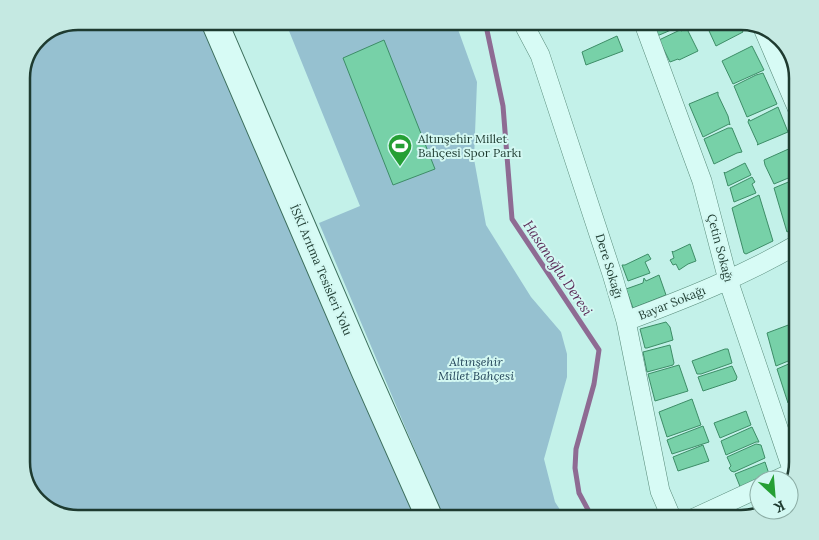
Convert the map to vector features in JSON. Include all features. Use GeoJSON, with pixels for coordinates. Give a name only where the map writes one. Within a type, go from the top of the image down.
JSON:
{"type":"FeatureCollection","features":[{"type":"Feature","properties":{"kind":"main road","name":"İSKİ Arıtma Tesisleri Yolu"},"geometry":{"type":"LineString","coordinates":[[218,30],[426,510]]}},
{"type":"Feature","properties":{"kind":"street","name":"Dere Sokağı"},"geometry":{"type":"LineString","coordinates":[[527,30],[540,56],[626,321],[660,491],[668,510]]}},
{"type":"Feature","properties":{"kind":"street","name":"Çetin Sokağı"},"geometry":{"type":"LineString","coordinates":[[646,30],[702,181],[728,280],[789,458]]}},
{"type":"Feature","properties":{"kind":"street"},"geometry":{"type":"LineString","coordinates":[[768,38],[789,88]]}},
{"type":"Feature","properties":{"kind":"street","name":"Bayar Sokağı"},"geometry":{"type":"LineString","coordinates":[[626,321],[687,299],[765,263],[789,249]]}},
{"type":"Feature","properties":{"kind":"street"},"geometry":{"type":"LineString","coordinates":[[711,510],[749,493]]}},
{"type":"Feature","properties":{"kind":"green space"},"geometry":{"type":"Polygon","coordinates":[[[72,30],[209,30],[412,510],[72,510],[51,502],[36,486],[30,465],[30,75],[35,57],[46,42],[54,36],[72,30]]]}},
{"type":"Feature","properties":{"kind":"green space","name":"Altınşehir Millet Bahçesi"},"geometry":{"type":"Polygon","coordinates":[[[289,30],[458,30],[477,82],[474,159],[486,225],[531,297],[561,332],[567,354],[567,377],[544,459],[555,502],[560,510],[440,510],[319,223],[360,206],[289,30]]]}},
{"type":"Feature","properties":{"kind":"building"},"geometry":{"type":"Polygon","coordinates":[[[654,30],[671,30],[657,36],[654,30]]]}},
{"type":"Feature","properties":{"kind":"building"},"geometry":{"type":"Polygon","coordinates":[[[688,30],[698,51],[670,62],[659,40],[688,30]]]}},
{"type":"Feature","properties":{"kind":"building"},"geometry":{"type":"Polygon","coordinates":[[[709,30],[742,30],[743,32],[716,46],[709,30]]]}},
{"type":"Feature","properties":{"kind":"building"},"geometry":{"type":"Polygon","coordinates":[[[617,36],[623,51],[586,65],[582,52],[617,36]]]}},
{"type":"Feature","properties":{"kind":"building"},"geometry":{"type":"Polygon","coordinates":[[[384,40],[435,169],[393,185],[343,58],[384,40]]]}},
{"type":"Feature","properties":{"kind":"building"},"geometry":{"type":"Polygon","coordinates":[[[752,46],[764,70],[733,84],[722,61],[752,46]]]}},
{"type":"Feature","properties":{"kind":"building"},"geometry":{"type":"Polygon","coordinates":[[[763,73],[777,104],[747,117],[734,86],[763,73]]]}},
{"type":"Feature","properties":{"kind":"building"},"geometry":{"type":"Polygon","coordinates":[[[718,92],[730,125],[703,137],[689,104],[718,92]]]}},
{"type":"Feature","properties":{"kind":"building"},"geometry":{"type":"Polygon","coordinates":[[[778,107],[788,132],[757,145],[748,122],[749,119],[750,121],[778,107]]]}},
{"type":"Feature","properties":{"kind":"building"},"geometry":{"type":"Polygon","coordinates":[[[732,128],[742,152],[714,164],[704,139],[732,128]]]}},
{"type":"Feature","properties":{"kind":"building"},"geometry":{"type":"Polygon","coordinates":[[[789,149],[789,178],[774,184],[764,160],[789,149]]]}},
{"type":"Feature","properties":{"kind":"building"},"geometry":{"type":"Polygon","coordinates":[[[745,163],[751,175],[728,186],[724,172],[745,163]]]}},
{"type":"Feature","properties":{"kind":"building"},"geometry":{"type":"Polygon","coordinates":[[[752,177],[755,182],[752,184],[756,193],[734,202],[730,188],[752,177]]]}},
{"type":"Feature","properties":{"kind":"building"},"geometry":{"type":"Polygon","coordinates":[[[789,182],[789,231],[787,232],[774,188],[789,182]]]}},
{"type":"Feature","properties":{"kind":"building"},"geometry":{"type":"Polygon","coordinates":[[[759,195],[773,241],[746,254],[744,253],[732,208],[759,195]]]}},
{"type":"Feature","properties":{"kind":"building"},"geometry":{"type":"Polygon","coordinates":[[[690,244],[696,261],[679,270],[676,264],[673,265],[670,260],[674,258],[672,251],[690,244]]]}},
{"type":"Feature","properties":{"kind":"building"},"geometry":{"type":"Polygon","coordinates":[[[648,254],[651,259],[645,262],[650,273],[628,281],[622,265],[648,254]]]}},
{"type":"Feature","properties":{"kind":"building"},"geometry":{"type":"Polygon","coordinates":[[[659,275],[666,295],[633,308],[626,289],[643,283],[644,278],[646,281],[659,275]]]}},
{"type":"Feature","properties":{"kind":"building"},"geometry":{"type":"Polygon","coordinates":[[[666,322],[670,327],[673,340],[645,348],[640,329],[666,322]]]}},
{"type":"Feature","properties":{"kind":"building"},"geometry":{"type":"Polygon","coordinates":[[[789,325],[789,361],[776,366],[767,333],[789,325]]]}},
{"type":"Feature","properties":{"kind":"building"},"geometry":{"type":"Polygon","coordinates":[[[670,345],[673,365],[647,372],[643,352],[670,345]]]}},
{"type":"Feature","properties":{"kind":"building"},"geometry":{"type":"Polygon","coordinates":[[[728,349],[732,363],[697,374],[692,361],[728,349]]]}},
{"type":"Feature","properties":{"kind":"building"},"geometry":{"type":"Polygon","coordinates":[[[789,364],[788,403],[777,369],[789,364]]]}},
{"type":"Feature","properties":{"kind":"building"},"geometry":{"type":"Polygon","coordinates":[[[679,365],[688,391],[655,401],[648,374],[679,365]]]}},
{"type":"Feature","properties":{"kind":"building"},"geometry":{"type":"Polygon","coordinates":[[[732,366],[737,377],[736,380],[703,391],[698,377],[732,366]]]}},
{"type":"Feature","properties":{"kind":"building"},"geometry":{"type":"Polygon","coordinates":[[[692,399],[701,425],[667,437],[659,412],[692,399]]]}},
{"type":"Feature","properties":{"kind":"building"},"geometry":{"type":"Polygon","coordinates":[[[746,411],[751,425],[720,438],[714,423],[746,411]]]}},
{"type":"Feature","properties":{"kind":"building"},"geometry":{"type":"Polygon","coordinates":[[[703,426],[709,442],[672,454],[667,440],[703,426]]]}},
{"type":"Feature","properties":{"kind":"building"},"geometry":{"type":"Polygon","coordinates":[[[752,427],[759,442],[726,455],[721,441],[752,427]]]}},
{"type":"Feature","properties":{"kind":"building"},"geometry":{"type":"Polygon","coordinates":[[[756,444],[761,445],[765,458],[734,472],[731,471],[727,457],[756,444]]]}},
{"type":"Feature","properties":{"kind":"building"},"geometry":{"type":"Polygon","coordinates":[[[703,445],[709,461],[678,471],[673,457],[703,445]]]}},
{"type":"Feature","properties":{"kind":"building"},"geometry":{"type":"Polygon","coordinates":[[[765,462],[768,470],[749,470],[749,486],[741,489],[735,474],[765,462]]]}},
{"type":"Feature","properties":{"kind":"waterway","name":"Hasanoğlu Deresi"},"geometry":{"type":"LineString","coordinates":[[487,30],[503,106],[512,219],[599,350],[594,384],[576,449],[575,468],[579,493],[588,510]]}},
{"type":"Feature","properties":{"kind":"place","name":"Altınşehir Millet Bahçesi Spor Parkı"},"geometry":{"type":"Point","coordinates":[400,167]}}]}
